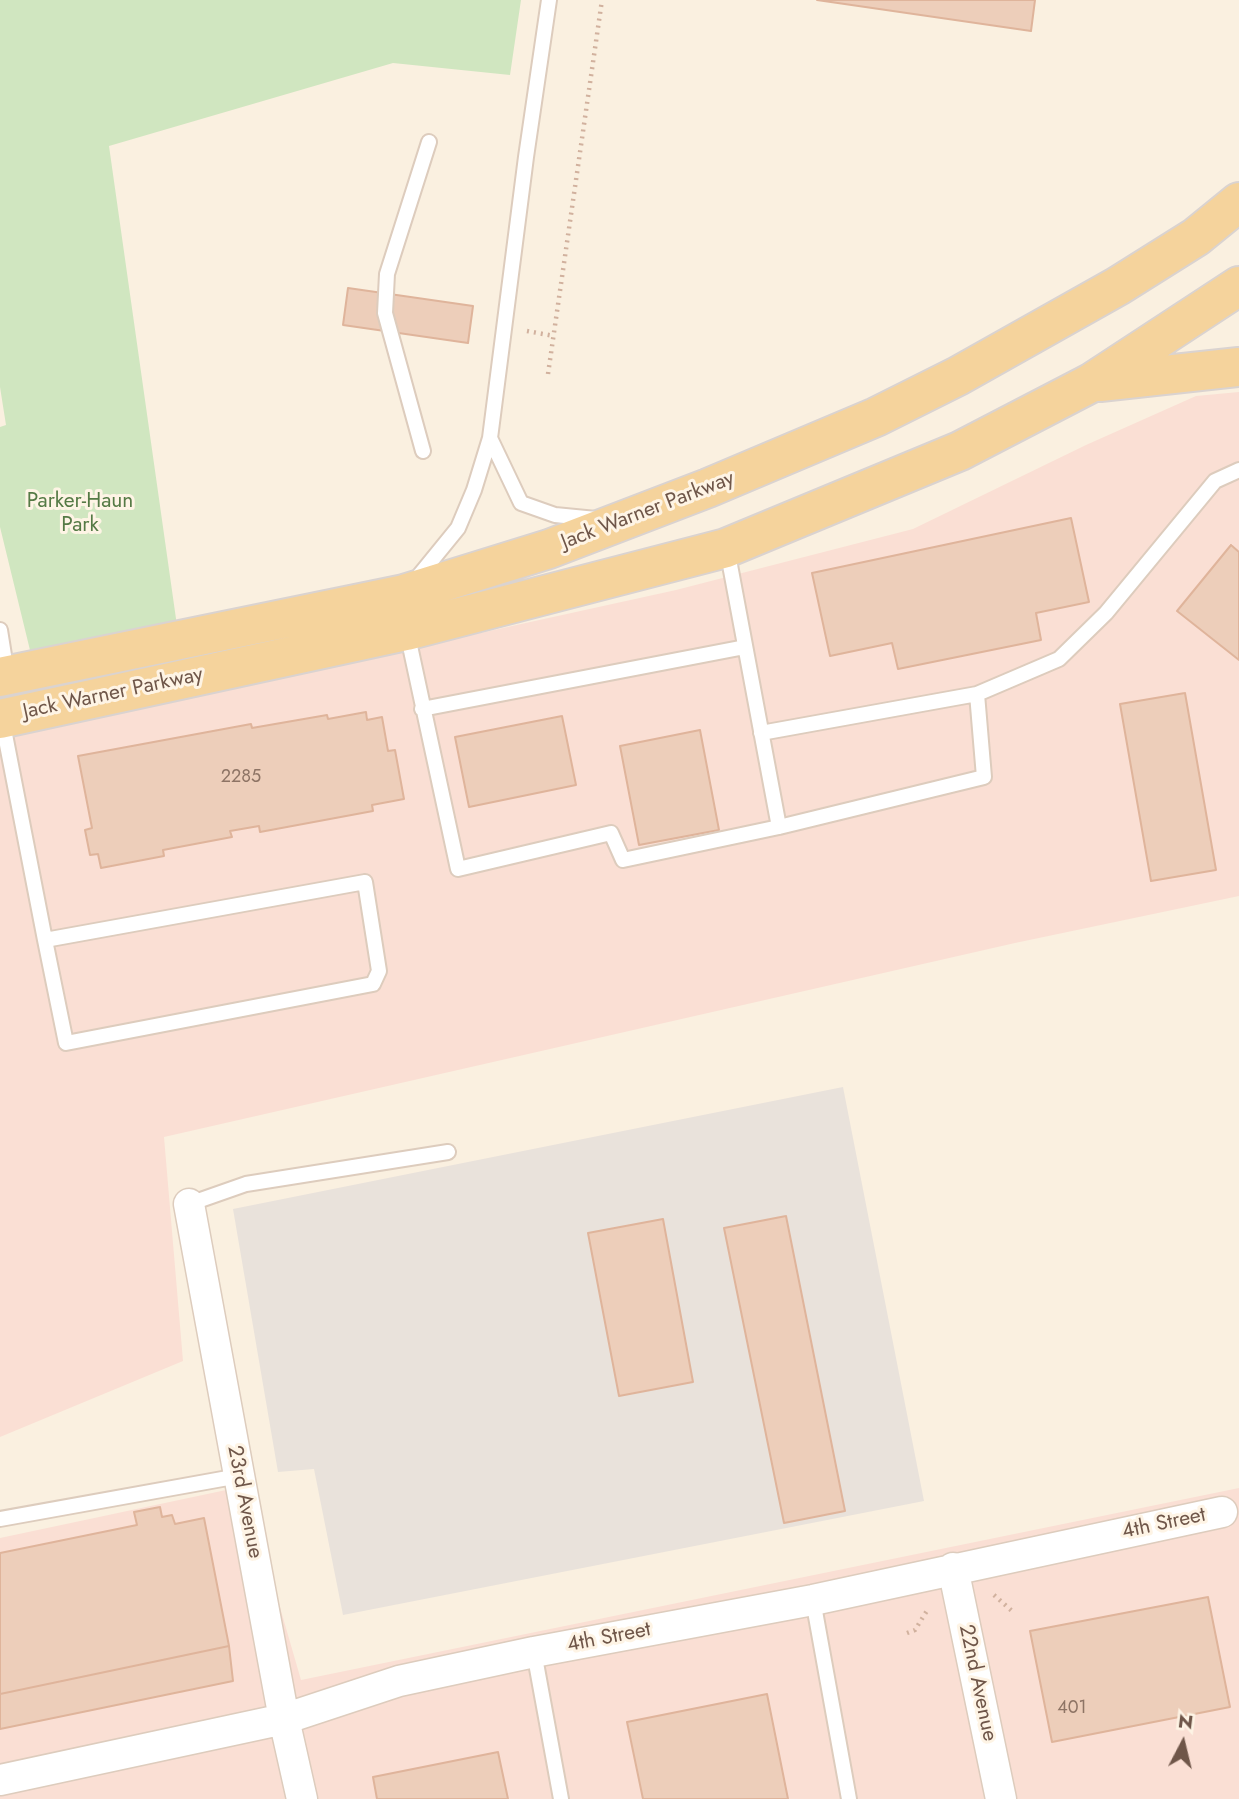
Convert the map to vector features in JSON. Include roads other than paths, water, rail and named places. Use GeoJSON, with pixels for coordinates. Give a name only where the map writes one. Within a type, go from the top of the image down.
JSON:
{"type":"FeatureCollection","features":[{"type":"Feature","properties":{"kind":"main road","name":"Jack Warner Parkway"},"geometry":{"type":"LineString","coordinates":[[1,718],[405,612],[501,565],[793,454],[958,376],[1118,286],[1196,237],[1239,202]]}},
{"type":"Feature","properties":{"kind":"main road","name":"Jack Warner Parkway"},"geometry":{"type":"LineString","coordinates":[[4,676],[405,612],[726,548],[960,451],[1091,383],[1239,286]]}},
{"type":"Feature","properties":{"kind":"main road"},"geometry":{"type":"LineString","coordinates":[[1091,383],[1239,367]]}},
{"type":"Feature","properties":{"kind":"street","name":"23rd Avenue"},"geometry":{"type":"LineString","coordinates":[[189,1204],[284,1719],[302,1799]]}},
{"type":"Feature","properties":{"kind":"street","name":"4th Street"},"geometry":{"type":"LineString","coordinates":[[0,1780],[284,1719],[399,1681],[534,1652],[813,1600],[1222,1512]]}},
{"type":"Feature","properties":{"kind":"street","name":"22nd Avenue"},"geometry":{"type":"LineString","coordinates":[[953,1568],[1001,1799]]}},
{"type":"Feature","properties":{"kind":"lane"},"geometry":{"type":"LineString","coordinates":[[549,0],[490,438],[474,490],[458,528],[405,612],[422,709],[458,869],[611,833],[623,860],[779,827],[984,777],[977,694]]}},
{"type":"Feature","properties":{"kind":"lane"},"geometry":{"type":"LineString","coordinates":[[423,451],[385,313],[387,274],[429,142]]}},
{"type":"Feature","properties":{"kind":"lane"},"geometry":{"type":"LineString","coordinates":[[490,438],[522,503],[555,515],[620,522]]}},
{"type":"Feature","properties":{"kind":"lane"},"geometry":{"type":"LineString","coordinates":[[761,733],[977,694],[1059,659],[1106,614],[1215,481],[1239,470]]}},
{"type":"Feature","properties":{"kind":"lane"},"geometry":{"type":"LineString","coordinates":[[726,548],[779,827]]}},
{"type":"Feature","properties":{"kind":"lane"},"geometry":{"type":"LineString","coordinates":[[0,630],[4,676]]}},
{"type":"Feature","properties":{"kind":"lane"},"geometry":{"type":"LineString","coordinates":[[422,709],[745,646]]}},
{"type":"Feature","properties":{"kind":"lane"},"geometry":{"type":"LineString","coordinates":[[1,718],[45,940],[66,1043],[373,984],[379,971],[365,882],[45,940]]}},
{"type":"Feature","properties":{"kind":"lane"},"geometry":{"type":"LineString","coordinates":[[189,1204],[246,1184],[448,1152]]}},
{"type":"Feature","properties":{"kind":"lane"},"geometry":{"type":"LineString","coordinates":[[0,1519],[239,1476]]}},
{"type":"Feature","properties":{"kind":"lane"},"geometry":{"type":"LineString","coordinates":[[813,1600],[849,1799]]}},
{"type":"Feature","properties":{"kind":"lane"},"geometry":{"type":"LineString","coordinates":[[534,1652],[561,1799]]}},
{"type":"Feature","properties":{"kind":"park label","name":"Parker-Haun Park"},"geometry":{"type":"Point","coordinates":[80,514]}}]}
